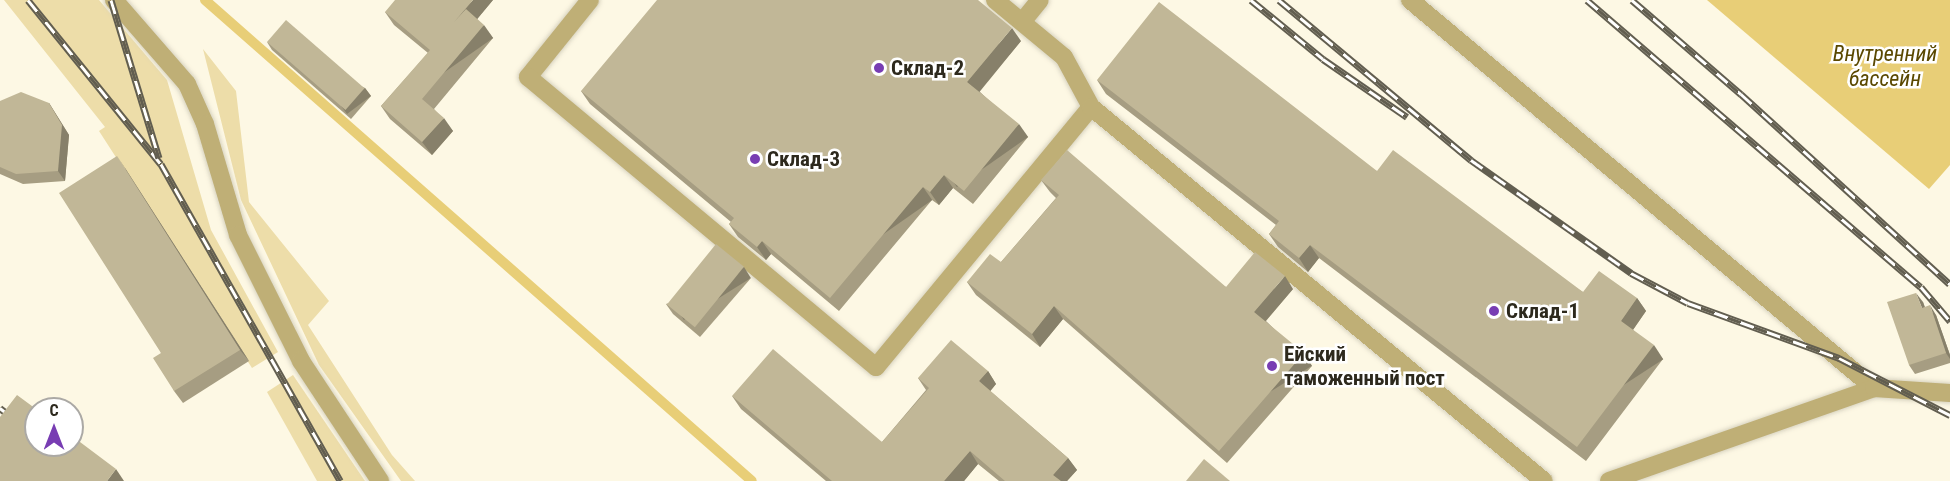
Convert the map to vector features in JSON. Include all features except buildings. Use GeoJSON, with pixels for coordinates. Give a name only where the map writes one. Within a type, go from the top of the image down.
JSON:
{"type":"FeatureCollection","features":[{"type":"Feature","properties":{"kind":"street"},"geometry":{"type":"LineString","coordinates":[[114,0],[187,84],[205,124],[238,236],[301,361],[380,481]]}},
{"type":"Feature","properties":{"kind":"street"},"geometry":{"type":"LineString","coordinates":[[590,0],[528,77],[876,367],[1091,107]]}},
{"type":"Feature","properties":{"kind":"street"},"geometry":{"type":"LineString","coordinates":[[995,0],[1064,57],[1091,107],[1544,481]]}},
{"type":"Feature","properties":{"kind":"street"},"geometry":{"type":"LineString","coordinates":[[1022,22],[1040,0]]}},
{"type":"Feature","properties":{"kind":"street"},"geometry":{"type":"LineString","coordinates":[[1410,0],[1874,388]]}},
{"type":"Feature","properties":{"kind":"street"},"geometry":{"type":"LineString","coordinates":[[1609,481],[1874,388],[1950,393]]}},
{"type":"Feature","properties":{"kind":"shaded area"},"geometry":{"type":"Polygon","coordinates":[[[4,0],[99,0],[167,80],[211,230],[278,352],[252,368],[99,131],[105,127],[4,0]]]}},
{"type":"Feature","properties":{"kind":"shaded area"},"geometry":{"type":"Polygon","coordinates":[[[203,49],[236,91],[249,202],[329,301],[308,325],[392,455],[415,481],[401,481],[319,365],[241,200],[203,49]]]}},
{"type":"Feature","properties":{"kind":"shaded area"},"geometry":{"type":"Polygon","coordinates":[[[293,375],[365,481],[317,481],[267,392],[293,375]]]}},
{"type":"Feature","properties":{"kind":"water","name":"Внутренний бассейн"},"geometry":{"type":"Polygon","coordinates":[[[1707,0],[1950,0],[1950,165],[1929,189],[1707,0]]]}},
{"type":"Feature","properties":{"kind":"waterway"},"geometry":{"type":"LineString","coordinates":[[205,0],[752,481]]}},
{"type":"Feature","properties":{"kind":"railway"},"geometry":{"type":"LineString","coordinates":[[28,0],[161,164],[340,481]]}},
{"type":"Feature","properties":{"kind":"railway"},"geometry":{"type":"LineString","coordinates":[[111,0],[159,158]]}},
{"type":"Feature","properties":{"kind":"railway"},"geometry":{"type":"LineString","coordinates":[[1251,0],[1323,59],[1407,117]]}},
{"type":"Feature","properties":{"kind":"railway"},"geometry":{"type":"LineString","coordinates":[[1279,0],[1471,160],[1631,273],[1688,303],[1839,358],[1950,415]]}},
{"type":"Feature","properties":{"kind":"railway"},"geometry":{"type":"LineString","coordinates":[[1587,0],[1921,287],[1950,321]]}},
{"type":"Feature","properties":{"kind":"railway"},"geometry":{"type":"LineString","coordinates":[[1632,0],[1741,94],[1950,284]]}},
{"type":"Feature","properties":{"kind":"railway"},"geometry":{"type":"LineString","coordinates":[[0,408],[24,427]]}},
{"type":"Feature","properties":{"kind":"place","name":"Склад-2"},"geometry":{"type":"Point","coordinates":[879,68]}},
{"type":"Feature","properties":{"kind":"place","name":"Склад-3"},"geometry":{"type":"Point","coordinates":[755,159]}},
{"type":"Feature","properties":{"kind":"place","name":"Склад-1"},"geometry":{"type":"Point","coordinates":[1494,311]}},
{"type":"Feature","properties":{"kind":"place","name":"Ейский таможенный пост"},"geometry":{"type":"Point","coordinates":[1272,366]}}]}
